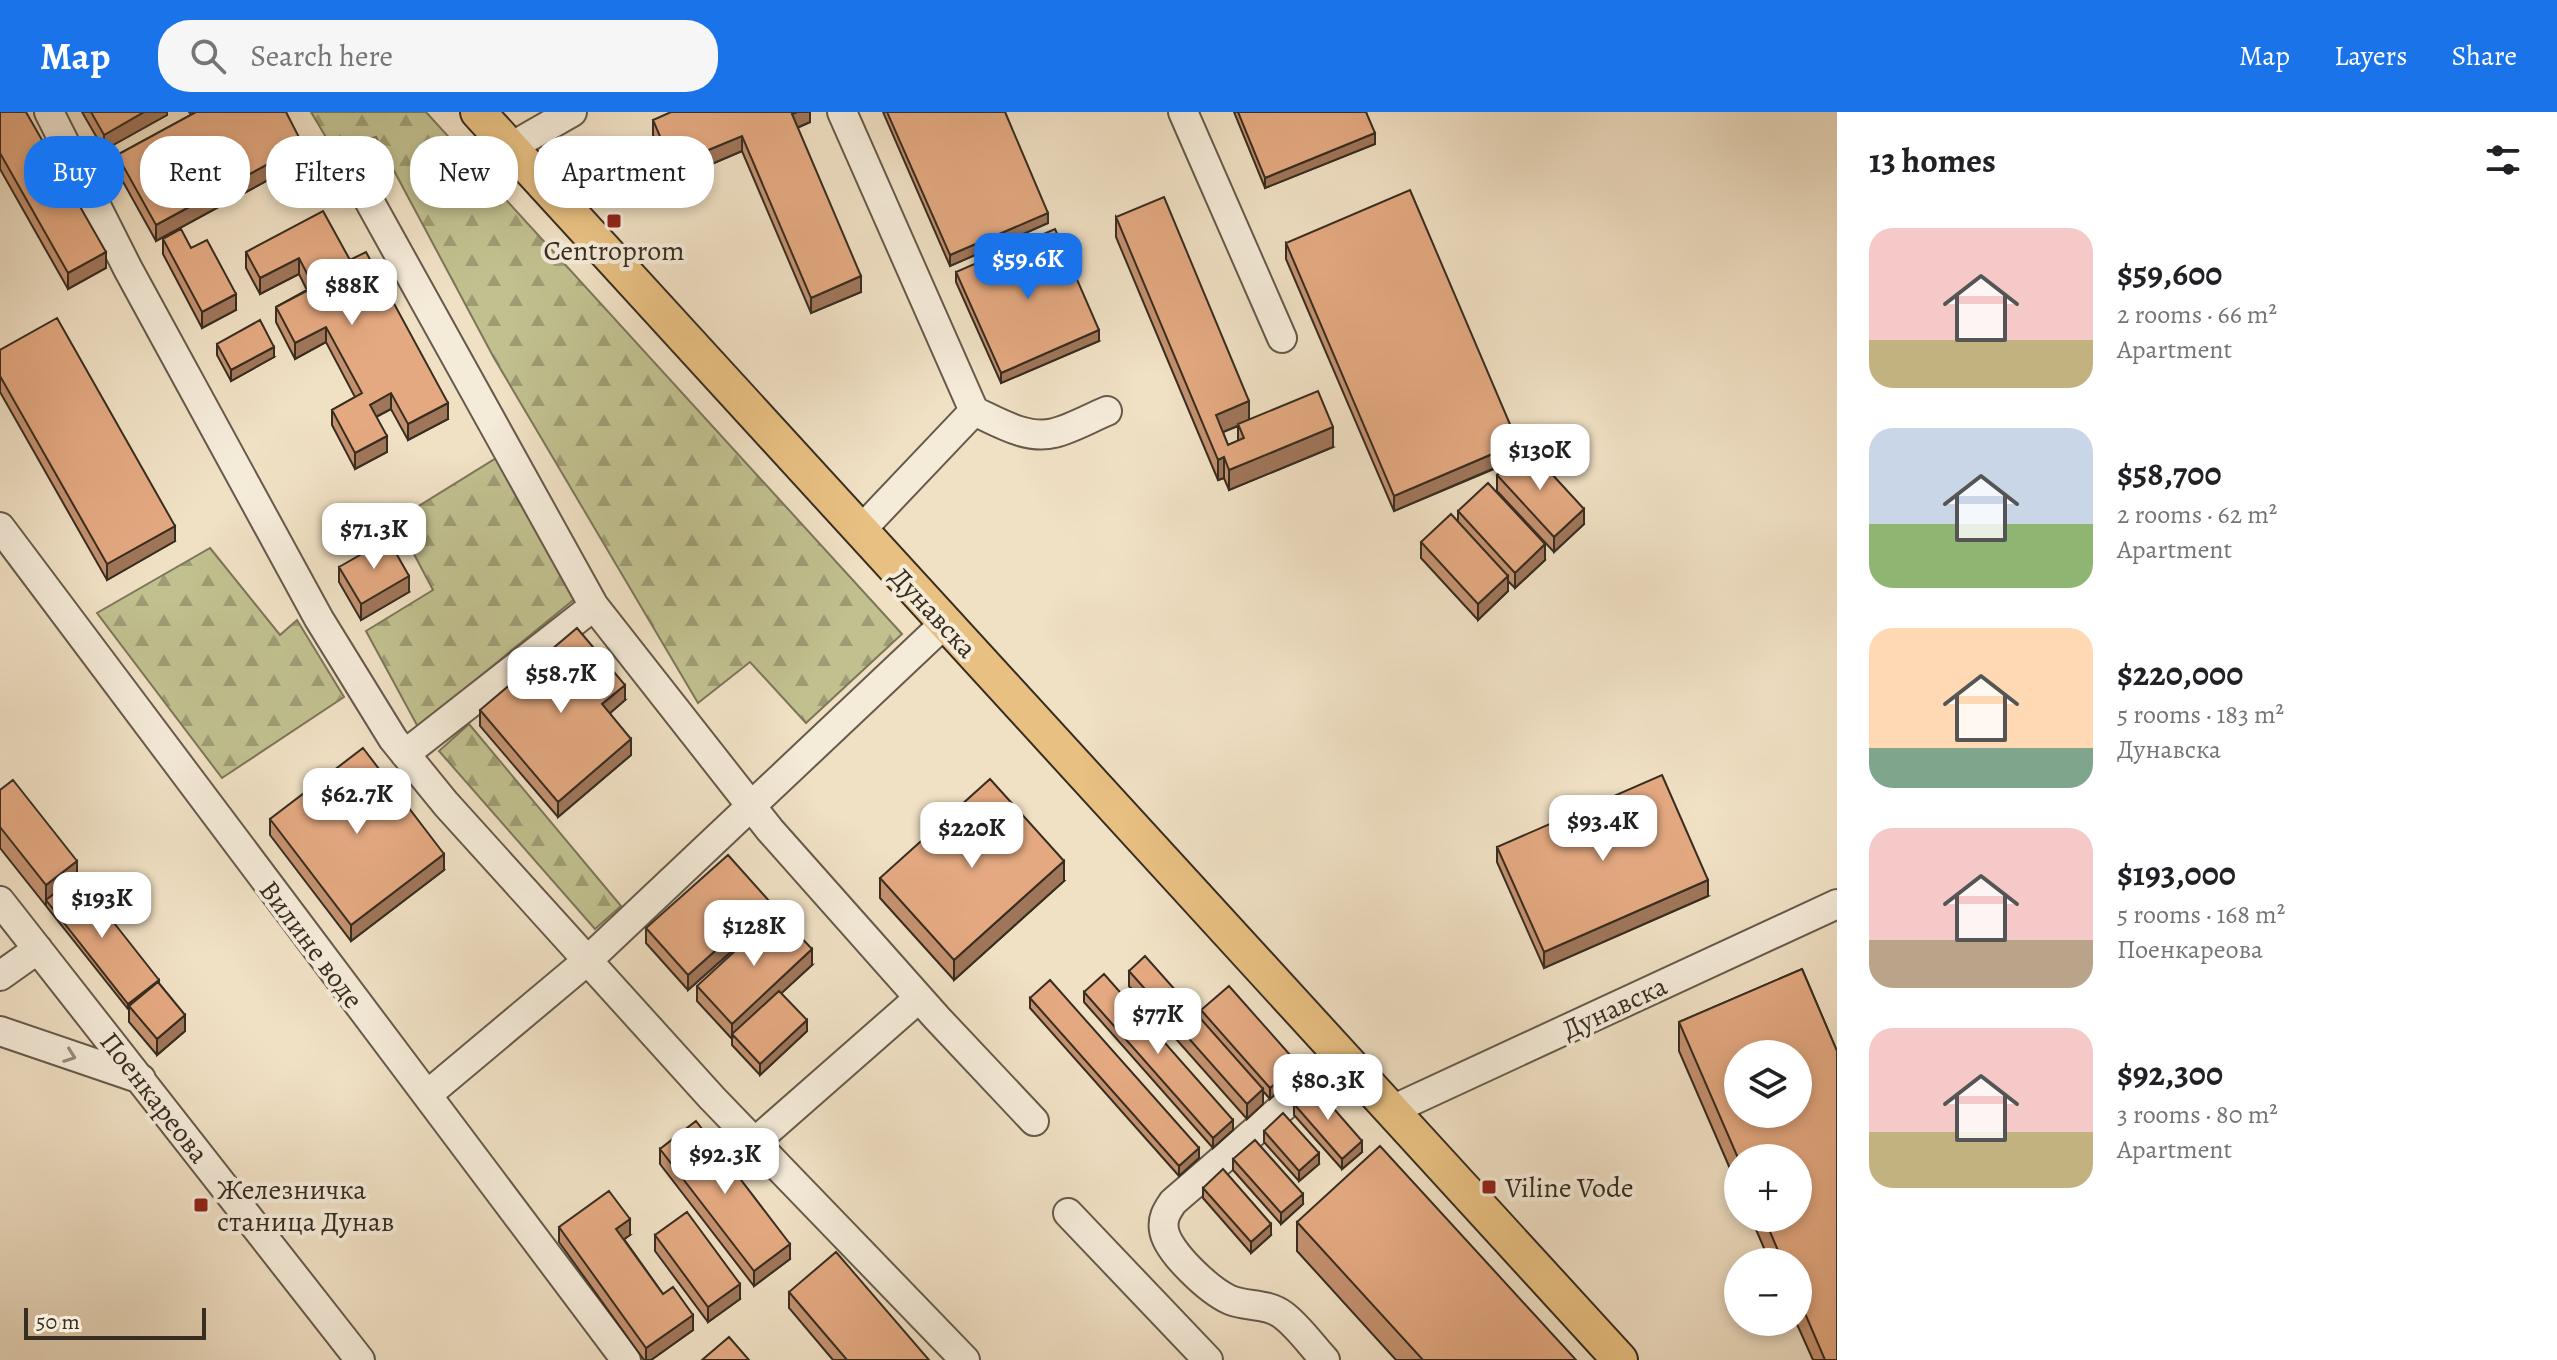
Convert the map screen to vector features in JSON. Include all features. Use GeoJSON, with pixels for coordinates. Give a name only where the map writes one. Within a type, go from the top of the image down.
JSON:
{"type":"FeatureCollection","features":[{"type":"Feature","properties":{"kind":"main road","name":"Дунавска"},"geometry":{"type":"LineString","coordinates":[[478,112],[499,136]]}},
{"type":"Feature","properties":{"kind":"main road","name":"Дунавска"},"geometry":{"type":"LineString","coordinates":[[518,158],[1620,1360]]}},
{"type":"Feature","properties":{"kind":"street"},"geometry":{"type":"LineString","coordinates":[[49,112],[128,269],[319,619],[393,739],[446,804],[755,1142],[965,1360]]}},
{"type":"Feature","properties":{"kind":"street"},"geometry":{"type":"LineString","coordinates":[[518,143],[572,112]]}},
{"type":"Feature","properties":{"kind":"street"},"geometry":{"type":"LineString","coordinates":[[842,112],[974,411],[1038,435],[1054,433],[1107,411]]}},
{"type":"Feature","properties":{"kind":"street"},"geometry":{"type":"LineString","coordinates":[[1183,112],[1282,338]]}},
{"type":"Feature","properties":{"kind":"street"},"geometry":{"type":"LineString","coordinates":[[373,208],[594,606],[751,806],[919,998],[1034,1121]]}},
{"type":"Feature","properties":{"kind":"street"},"geometry":{"type":"LineString","coordinates":[[860,531],[974,411]]}},
{"type":"Feature","properties":{"kind":"street","name":"Вилине воде"},"geometry":{"type":"LineString","coordinates":[[0,527],[626,1360]]}},
{"type":"Feature","properties":{"kind":"street"},"geometry":{"type":"LineString","coordinates":[[405,754],[594,606]]}},
{"type":"Feature","properties":{"kind":"street"},"geometry":{"type":"LineString","coordinates":[[427,1095],[588,960],[945,623]]}},
{"type":"Feature","properties":{"kind":"street","name":"Поенкареова"},"geometry":{"type":"LineString","coordinates":[[0,901],[360,1360]]}},
{"type":"Feature","properties":{"kind":"street","name":"Дунавска"},"geometry":{"type":"LineString","coordinates":[[1392,1110],[1837,904]]}},
{"type":"Feature","properties":{"kind":"street"},"geometry":{"type":"LineString","coordinates":[[0,976],[38,949]]}},
{"type":"Feature","properties":{"kind":"street"},"geometry":{"type":"LineString","coordinates":[[755,1142],[919,998]]}},
{"type":"Feature","properties":{"kind":"street"},"geometry":{"type":"LineString","coordinates":[[0,1031],[141,1079]]}},
{"type":"Feature","properties":{"kind":"street"},"geometry":{"type":"LineString","coordinates":[[1325,1360],[1281,1314],[1268,1307],[1233,1301],[1213,1291],[1170,1247],[1164,1229],[1165,1214],[1173,1202],[1342,1056]]}},
{"type":"Feature","properties":{"kind":"street"},"geometry":{"type":"LineString","coordinates":[[1068,1213],[1208,1360]]}},
{"type":"Feature","properties":{"kind":"green space"},"geometry":{"type":"Polygon","coordinates":[[[311,112],[426,112],[448,136],[410,136],[410,201],[394,171],[394,136],[325,136],[311,112]]]}},
{"type":"Feature","properties":{"kind":"green space"},"geometry":{"type":"Polygon","coordinates":[[[414,208],[514,208],[902,634],[806,723],[750,662],[698,703],[494,358],[414,208]]]}},
{"type":"Feature","properties":{"kind":"green space"},"geometry":{"type":"Polygon","coordinates":[[[498,457],[577,597],[418,727],[366,631],[433,590],[396,520],[498,457]]]}},
{"type":"Feature","properties":{"kind":"green space"},"geometry":{"type":"Polygon","coordinates":[[[210,548],[280,635],[297,620],[344,697],[222,778],[97,613],[210,548]]]}},
{"type":"Feature","properties":{"kind":"green space"},"geometry":{"type":"Polygon","coordinates":[[[469,724],[621,906],[595,929],[439,751],[469,724]]]}},
{"type":"Feature","properties":{"kind":"building"},"geometry":{"type":"Polygon","coordinates":[[[0,112],[26,112],[40,136],[24,136],[24,195],[0,153],[0,112]]]}},
{"type":"Feature","properties":{"kind":"building"},"geometry":{"type":"Polygon","coordinates":[[[91,112],[144,112],[104,135],[91,112]]]}},
{"type":"Feature","properties":{"kind":"building"},"geometry":{"type":"Polygon","coordinates":[[[196,112],[286,112],[298,136],[266,136],[266,165],[250,174],[250,136],[152,136],[196,112]]]}},
{"type":"Feature","properties":{"kind":"building"},"geometry":{"type":"Polygon","coordinates":[[[671,112],[797,112],[792,114],[861,276],[811,298],[742,136],[714,148],[714,136],[660,136],[653,120],[671,112]]]}},
{"type":"Feature","properties":{"kind":"building"},"geometry":{"type":"Polygon","coordinates":[[[887,112],[1005,112],[1048,213],[950,255],[887,112]]]}},
{"type":"Feature","properties":{"kind":"building"},"geometry":{"type":"Polygon","coordinates":[[[1238,112],[1366,112],[1375,133],[1265,178],[1238,112]]]}},
{"type":"Feature","properties":{"kind":"building"},"geometry":{"type":"Polygon","coordinates":[[[140,142],[140,196],[124,168],[124,151],[140,142]]]}},
{"type":"Feature","properties":{"kind":"building"},"geometry":{"type":"Polygon","coordinates":[[[1410,190],[1518,443],[1394,496],[1286,243],[1410,190]]]}},
{"type":"Feature","properties":{"kind":"building"},"geometry":{"type":"Polygon","coordinates":[[[1164,197],[1249,401],[1216,415],[1228,445],[1244,438],[1238,424],[1318,391],[1333,427],[1229,470],[1224,457],[1218,460],[1116,217],[1164,197]]]}},
{"type":"Feature","properties":{"kind":"building"},"geometry":{"type":"Polygon","coordinates":[[[31,208],[81,208],[106,252],[68,273],[31,208]]]}},
{"type":"Feature","properties":{"kind":"building"},"geometry":{"type":"Polygon","coordinates":[[[147,208],[187,208],[156,225],[147,208]]]}},
{"type":"Feature","properties":{"kind":"building"},"geometry":{"type":"Polygon","coordinates":[[[323,211],[350,260],[366,252],[448,403],[408,424],[391,393],[370,405],[387,436],[355,453],[332,410],[362,393],[326,327],[295,343],[276,307],[314,287],[299,258],[260,278],[246,252],[323,211]]]}},
{"type":"Feature","properties":{"kind":"building"},"geometry":{"type":"Polygon","coordinates":[[[181,229],[191,248],[207,240],[236,294],[202,312],[163,239],[181,229]]]}},
{"type":"Feature","properties":{"kind":"building"},"geometry":{"type":"Polygon","coordinates":[[[1055,229],[1099,330],[1001,373],[956,272],[1055,229]]]}},
{"type":"Feature","properties":{"kind":"building"},"geometry":{"type":"Polygon","coordinates":[[[57,318],[175,526],[107,564],[0,376],[0,350],[57,318]]]}},
{"type":"Feature","properties":{"kind":"building"},"geometry":{"type":"Polygon","coordinates":[[[260,320],[274,347],[231,370],[217,344],[260,320]]]}},
{"type":"Feature","properties":{"kind":"building"},"geometry":{"type":"Polygon","coordinates":[[[1527,447],[1584,509],[1554,537],[1497,475],[1527,447]]]}},
{"type":"Feature","properties":{"kind":"building"},"geometry":{"type":"Polygon","coordinates":[[[1488,483],[1545,544],[1515,573],[1458,511],[1488,483]]]}},
{"type":"Feature","properties":{"kind":"building"},"geometry":{"type":"Polygon","coordinates":[[[1451,514],[1508,576],[1478,604],[1421,542],[1451,514]]]}},
{"type":"Feature","properties":{"kind":"building"},"geometry":{"type":"Polygon","coordinates":[[[388,539],[409,576],[361,604],[339,567],[388,539]]]}},
{"type":"Feature","properties":{"kind":"building"},"geometry":{"type":"Polygon","coordinates":[[[577,628],[625,685],[602,704],[631,739],[558,802],[480,710],[577,628]]]}},
{"type":"Feature","properties":{"kind":"building"},"geometry":{"type":"Polygon","coordinates":[[[363,748],[444,854],[351,925],[270,819],[363,748]]]}},
{"type":"Feature","properties":{"kind":"building"},"geometry":{"type":"Polygon","coordinates":[[[1662,775],[1708,880],[1544,952],[1497,847],[1662,775]]]}},
{"type":"Feature","properties":{"kind":"building"},"geometry":{"type":"Polygon","coordinates":[[[990,779],[1064,861],[954,960],[880,878],[990,779]]]}},
{"type":"Feature","properties":{"kind":"building"},"geometry":{"type":"Polygon","coordinates":[[[13,780],[77,861],[46,885],[0,827],[0,790],[13,780]]]}},
{"type":"Feature","properties":{"kind":"building"},"geometry":{"type":"Polygon","coordinates":[[[728,855],[770,902],[688,975],[646,928],[728,855]]]}},
{"type":"Feature","properties":{"kind":"building"},"geometry":{"type":"Polygon","coordinates":[[[77,876],[159,980],[128,1004],[46,900],[77,876]]]}},
{"type":"Feature","properties":{"kind":"building"},"geometry":{"type":"Polygon","coordinates":[[[777,912],[812,949],[732,1024],[697,986],[777,912]]]}},
{"type":"Feature","properties":{"kind":"building"},"geometry":{"type":"Polygon","coordinates":[[[1145,956],[1263,1089],[1247,1104],[1129,971],[1145,956]]]}},
{"type":"Feature","properties":{"kind":"building"},"geometry":{"type":"Polygon","coordinates":[[[1802,969],[1837,1051],[1837,1360],[1825,1360],[1812,1330],[1812,1248],[1777,1248],[1770,1232],[1812,1232],[1812,1144],[1732,1144],[1725,1128],[1812,1128],[1812,1040],[1724,1040],[1724,1126],[1679,1022],[1802,969]]]}},
{"type":"Feature","properties":{"kind":"building"},"geometry":{"type":"Polygon","coordinates":[[[1104,974],[1233,1120],[1213,1138],[1084,992],[1104,974]]]}},
{"type":"Feature","properties":{"kind":"building"},"geometry":{"type":"Polygon","coordinates":[[[1050,980],[1199,1148],[1179,1166],[1030,998],[1050,980]]]}},
{"type":"Feature","properties":{"kind":"building"},"geometry":{"type":"Polygon","coordinates":[[[158,982],[185,1015],[157,1039],[129,1006],[158,982]]]}},
{"type":"Feature","properties":{"kind":"building"},"geometry":{"type":"Polygon","coordinates":[[[1229,986],[1298,1064],[1270,1088],[1201,1010],[1229,986]]]}},
{"type":"Feature","properties":{"kind":"building"},"geometry":{"type":"Polygon","coordinates":[[[779,991],[807,1020],[760,1064],[732,1034],[779,991]]]}},
{"type":"Feature","properties":{"kind":"building"},"geometry":{"type":"Polygon","coordinates":[[[1314,1086],[1362,1141],[1342,1159],[1294,1104],[1314,1086]]]}},
{"type":"Feature","properties":{"kind":"building"},"geometry":{"type":"Polygon","coordinates":[[[1283,1113],[1319,1153],[1299,1171],[1264,1131],[1283,1113]]]}},
{"type":"Feature","properties":{"kind":"building"},"geometry":{"type":"Polygon","coordinates":[[[696,1121],[790,1244],[754,1271],[660,1149],[696,1121]]]}},
{"type":"Feature","properties":{"kind":"building"},"geometry":{"type":"Polygon","coordinates":[[[1255,1140],[1303,1194],[1281,1213],[1233,1159],[1255,1140]]]}},
{"type":"Feature","properties":{"kind":"building"},"geometry":{"type":"Polygon","coordinates":[[[1380,1146],[1576,1360],[1423,1360],[1297,1222],[1380,1146]]]}},
{"type":"Feature","properties":{"kind":"building"},"geometry":{"type":"Polygon","coordinates":[[[1223,1169],[1271,1224],[1251,1242],[1203,1188],[1223,1169]]]}},
{"type":"Feature","properties":{"kind":"building"},"geometry":{"type":"Polygon","coordinates":[[[609,1191],[630,1219],[616,1229],[663,1294],[673,1287],[693,1315],[646,1348],[559,1227],[609,1191]]]}},
{"type":"Feature","properties":{"kind":"building"},"geometry":{"type":"Polygon","coordinates":[[[687,1212],[740,1284],[708,1307],[655,1235],[687,1212]]]}},
{"type":"Feature","properties":{"kind":"building"},"geometry":{"type":"Polygon","coordinates":[[[836,1252],[929,1360],[847,1360],[789,1292],[836,1252]]]}},
{"type":"Feature","properties":{"kind":"building"},"geometry":{"type":"Polygon","coordinates":[[[729,1337],[749,1360],[702,1360],[729,1337]]]}},
{"type":"Feature","properties":{"kind":"place","name":"Centroprom"},"geometry":{"type":"Point","coordinates":[614,221]}},
{"type":"Feature","properties":{"kind":"place","name":"Viline Vode"},"geometry":{"type":"Point","coordinates":[1489,1187]}},
{"type":"Feature","properties":{"kind":"place","name":"Железничка станица Дунав"},"geometry":{"type":"Point","coordinates":[201,1205]}}]}
